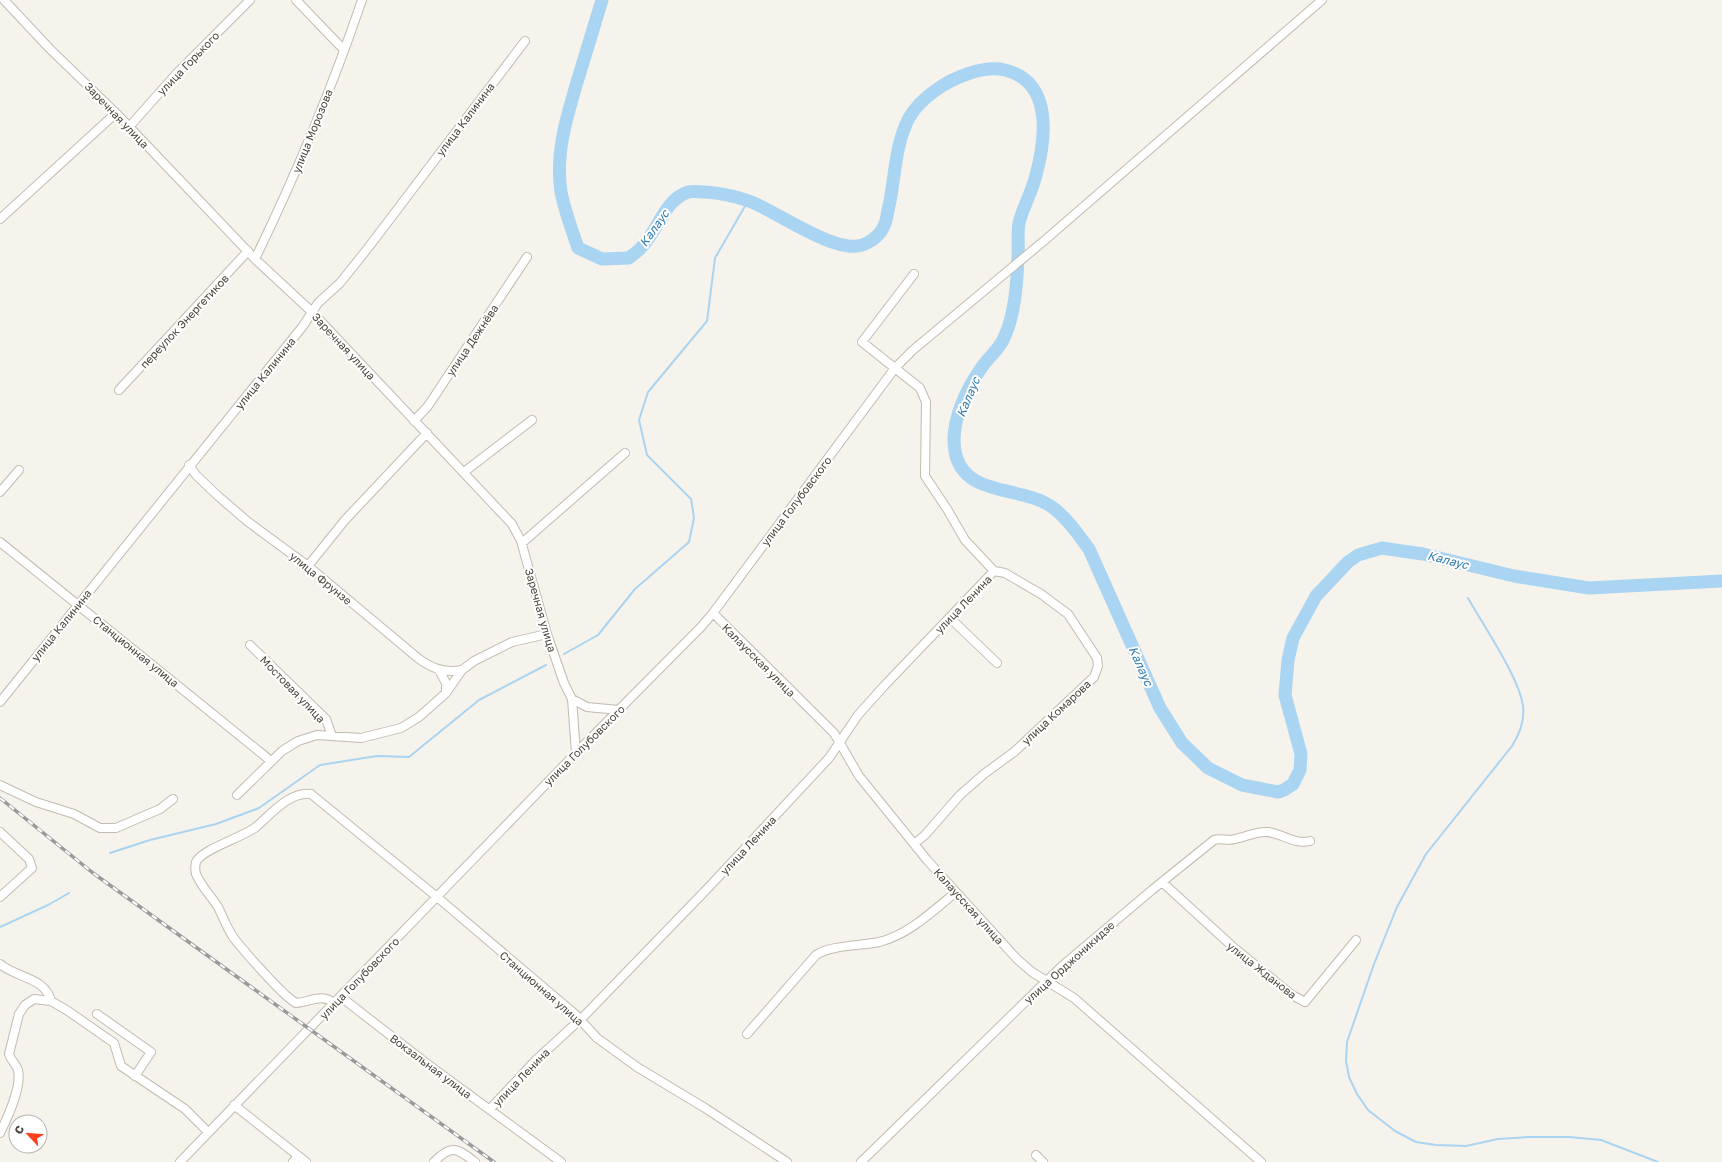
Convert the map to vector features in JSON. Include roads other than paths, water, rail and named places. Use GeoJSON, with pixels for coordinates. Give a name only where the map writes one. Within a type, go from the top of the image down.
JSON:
{"type":"FeatureCollection","features":[{"type":"Feature","properties":{"kind":"street","name":"Заречная улица"},"geometry":{"type":"LineString","coordinates":[[4,0],[50,49],[116,113],[255,259],[312,312],[512,524],[522,543],[547,634],[564,682],[572,699],[576,753]]}},
{"type":"Feature","properties":{"kind":"street","name":"улица Горького"},"geometry":{"type":"LineString","coordinates":[[129,127],[177,73],[250,0]]}},
{"type":"Feature","properties":{"kind":"street"},"geometry":{"type":"LineString","coordinates":[[296,0],[344,50]]}},
{"type":"Feature","properties":{"kind":"street","name":"улица Морозова"},"geometry":{"type":"LineString","coordinates":[[255,259],[284,199],[344,50],[362,0]]}},
{"type":"Feature","properties":{"kind":"street","name":"улица Голубовского"},"geometry":{"type":"LineString","coordinates":[[180,1162],[713,613],[895,368],[913,350],[1044,240],[1322,0]]}},
{"type":"Feature","properties":{"kind":"street","name":"улица Калинина"},"geometry":{"type":"LineString","coordinates":[[0,702],[322,299],[340,283],[368,248],[525,41]]}},
{"type":"Feature","properties":{"kind":"street"},"geometry":{"type":"LineString","coordinates":[[0,219],[116,113]]}},
{"type":"Feature","properties":{"kind":"street","name":"переулок Энергетиков"},"geometry":{"type":"LineString","coordinates":[[119,390],[248,251]]}},
{"type":"Feature","properties":{"kind":"street","name":"улица Дежнёва"},"geometry":{"type":"LineString","coordinates":[[414,421],[428,406],[527,257]]}},
{"type":"Feature","properties":{"kind":"street","name":"улица Комарова"},"geometry":{"type":"LineString","coordinates":[[914,274],[862,342],[920,388],[924,395],[926,402],[925,476],[965,540],[994,571],[1005,573],[1041,594],[1068,614],[1097,658],[1097,672],[1094,677],[1014,752],[984,774],[960,795],[925,835],[914,844]]}},
{"type":"Feature","properties":{"kind":"street"},"geometry":{"type":"LineString","coordinates":[[464,472],[532,420]]}},
{"type":"Feature","properties":{"kind":"street"},"geometry":{"type":"LineString","coordinates":[[308,566],[350,515],[427,433]]}},
{"type":"Feature","properties":{"kind":"street"},"geometry":{"type":"LineString","coordinates":[[522,543],[625,453]]}},
{"type":"Feature","properties":{"kind":"street","name":"улица Фрунзе"},"geometry":{"type":"LineString","coordinates":[[189,465],[196,475],[247,521],[308,566],[419,659],[439,670],[448,672],[462,670]]}},
{"type":"Feature","properties":{"kind":"street"},"geometry":{"type":"LineString","coordinates":[[0,492],[19,470]]}},
{"type":"Feature","properties":{"kind":"street","name":"Станционная улица"},"geometry":{"type":"LineString","coordinates":[[0,542],[271,761]]}},
{"type":"Feature","properties":{"kind":"street","name":"улица Ленина"},"geometry":{"type":"LineString","coordinates":[[490,1109],[535,1061],[580,1020],[707,889],[840,743],[858,715],[868,703],[994,571]]}},
{"type":"Feature","properties":{"kind":"street","name":"Калаусская улица"},"geometry":{"type":"LineString","coordinates":[[713,613],[798,699],[827,725],[840,743],[859,776],[914,844],[1017,960],[1032,972],[1074,998],[1261,1162]]}},
{"type":"Feature","properties":{"kind":"street"},"geometry":{"type":"LineString","coordinates":[[950,618],[997,663]]}},
{"type":"Feature","properties":{"kind":"street"},"geometry":{"type":"LineString","coordinates":[[236,795],[271,761],[298,741],[317,735],[361,738],[401,728],[419,717],[446,693],[462,670],[492,651],[512,642],[547,634]]}},
{"type":"Feature","properties":{"kind":"street","name":"Мостовая улица"},"geometry":{"type":"LineString","coordinates":[[250,645],[326,719],[332,736]]}},
{"type":"Feature","properties":{"kind":"street"},"geometry":{"type":"LineString","coordinates":[[439,670],[444,677],[446,693]]}},
{"type":"Feature","properties":{"kind":"street"},"geometry":{"type":"LineString","coordinates":[[572,699],[587,707],[619,710]]}},
{"type":"Feature","properties":{"kind":"street"},"geometry":{"type":"LineString","coordinates":[[0,785],[36,802],[74,814],[100,828],[116,828],[160,809],[173,799]]}},
{"type":"Feature","properties":{"kind":"street","name":"Станционная улица"},"geometry":{"type":"LineString","coordinates":[[334,1003],[329,999],[320,997],[296,1003],[284,994],[233,937],[218,908],[197,876],[195,869],[196,862],[200,856],[224,843],[247,834],[293,797],[301,793],[311,794],[437,897],[580,1020],[597,1038],[637,1067],[705,1108],[787,1162]]}},
{"type":"Feature","properties":{"kind":"street"},"geometry":{"type":"LineString","coordinates":[[0,832],[29,859],[32,868],[0,897]]}},
{"type":"Feature","properties":{"kind":"street","name":"улица Орджоникидзе"},"geometry":{"type":"LineString","coordinates":[[861,1162],[1046,981],[1162,882],[1214,840],[1221,838],[1234,840],[1256,832],[1267,832],[1278,834],[1303,843],[1310,841]]}},
{"type":"Feature","properties":{"kind":"street","name":"улица Жданова"},"geometry":{"type":"LineString","coordinates":[[1162,882],[1232,946],[1292,995],[1305,1002],[1356,940]]}},
{"type":"Feature","properties":{"kind":"street"},"geometry":{"type":"LineString","coordinates":[[747,1034],[816,955],[824,949],[860,945],[894,938],[928,915],[956,892]]}},
{"type":"Feature","properties":{"kind":"street"},"geometry":{"type":"LineString","coordinates":[[0,964],[13,973],[25,976],[45,989],[49,992],[51,1001]]}},
{"type":"Feature","properties":{"kind":"street","name":"Вокзальная улица"},"geometry":{"type":"LineString","coordinates":[[341,997],[426,1063],[561,1162]]}},
{"type":"Feature","properties":{"kind":"street"},"geometry":{"type":"LineString","coordinates":[[0,1133],[11,1108],[19,1077],[17,1066],[10,1058],[9,1054],[19,1014],[25,1005],[34,1000],[51,1001],[68,1010],[114,1043],[120,1066],[185,1109],[208,1132]]}},
{"type":"Feature","properties":{"kind":"street"},"geometry":{"type":"LineString","coordinates":[[97,1014],[151,1052],[135,1076]]}},
{"type":"Feature","properties":{"kind":"street"},"geometry":{"type":"LineString","coordinates":[[114,1043],[122,1032]]}},
{"type":"Feature","properties":{"kind":"street"},"geometry":{"type":"LineString","coordinates":[[234,1105],[296,1159],[306,1162]]}},
{"type":"Feature","properties":{"kind":"street"},"geometry":{"type":"LineString","coordinates":[[434,1162],[440,1155],[451,1149],[460,1150],[475,1162]]}},
{"type":"Feature","properties":{"kind":"street"},"geometry":{"type":"LineString","coordinates":[[1036,1156],[1043,1162]]}},
{"type":"Feature","properties":{"kind":"waterway","name":"Калаус"},"geometry":{"type":"LineString","coordinates":[[602,0],[566,121],[560,163],[561,192],[564,207],[578,248],[602,259],[629,258],[650,237],[668,207],[680,196],[688,192],[722,194],[749,201],[808,232],[841,245],[855,246],[867,243],[878,235],[885,223],[898,150],[904,128],[914,110],[921,102],[943,85],[951,81],[969,73],[988,69],[1005,70],[1021,76],[1032,86],[1039,99],[1042,113],[1042,145],[1040,160],[1034,181],[1019,223],[1017,278],[1013,310],[1003,340],[984,364],[970,385],[965,396],[957,418],[954,440],[955,451],[960,466],[969,476],[981,484],[1040,500],[1057,511],[1076,532],[1089,549],[1160,708],[1182,743],[1208,768],[1242,785],[1278,792],[1293,784],[1300,770],[1301,754],[1285,695],[1288,660],[1293,638],[1316,596],[1348,562],[1358,555],[1382,548],[1423,554],[1514,576],[1589,588],[1722,581]]}},
{"type":"Feature","properties":{"kind":"waterway"},"geometry":{"type":"LineString","coordinates":[[564,654],[598,635],[635,589],[689,542],[694,518],[691,499],[647,455],[639,420],[648,392],[707,321],[715,258],[748,201]]}},
{"type":"Feature","properties":{"kind":"waterway"},"geometry":{"type":"LineString","coordinates":[[1468,598],[1500,651],[1515,681],[1523,706],[1522,722],[1512,746],[1426,854],[1397,907],[1374,964],[1347,1042],[1346,1061],[1349,1077],[1357,1094],[1368,1110],[1395,1131],[1416,1142],[1436,1145],[1466,1146],[1498,1139],[1569,1137],[1601,1140],[1658,1162]]}},
{"type":"Feature","properties":{"kind":"waterway"},"geometry":{"type":"LineString","coordinates":[[110,853],[150,840],[216,824],[259,808],[320,765],[377,756],[409,757],[479,700],[546,665]]}},
{"type":"Feature","properties":{"kind":"waterway"},"geometry":{"type":"LineString","coordinates":[[0,927],[48,905],[69,893]]}},
{"type":"Feature","properties":{"kind":"railway"},"geometry":{"type":"LineString","coordinates":[[0,798],[93,873],[494,1162]]}}]}
